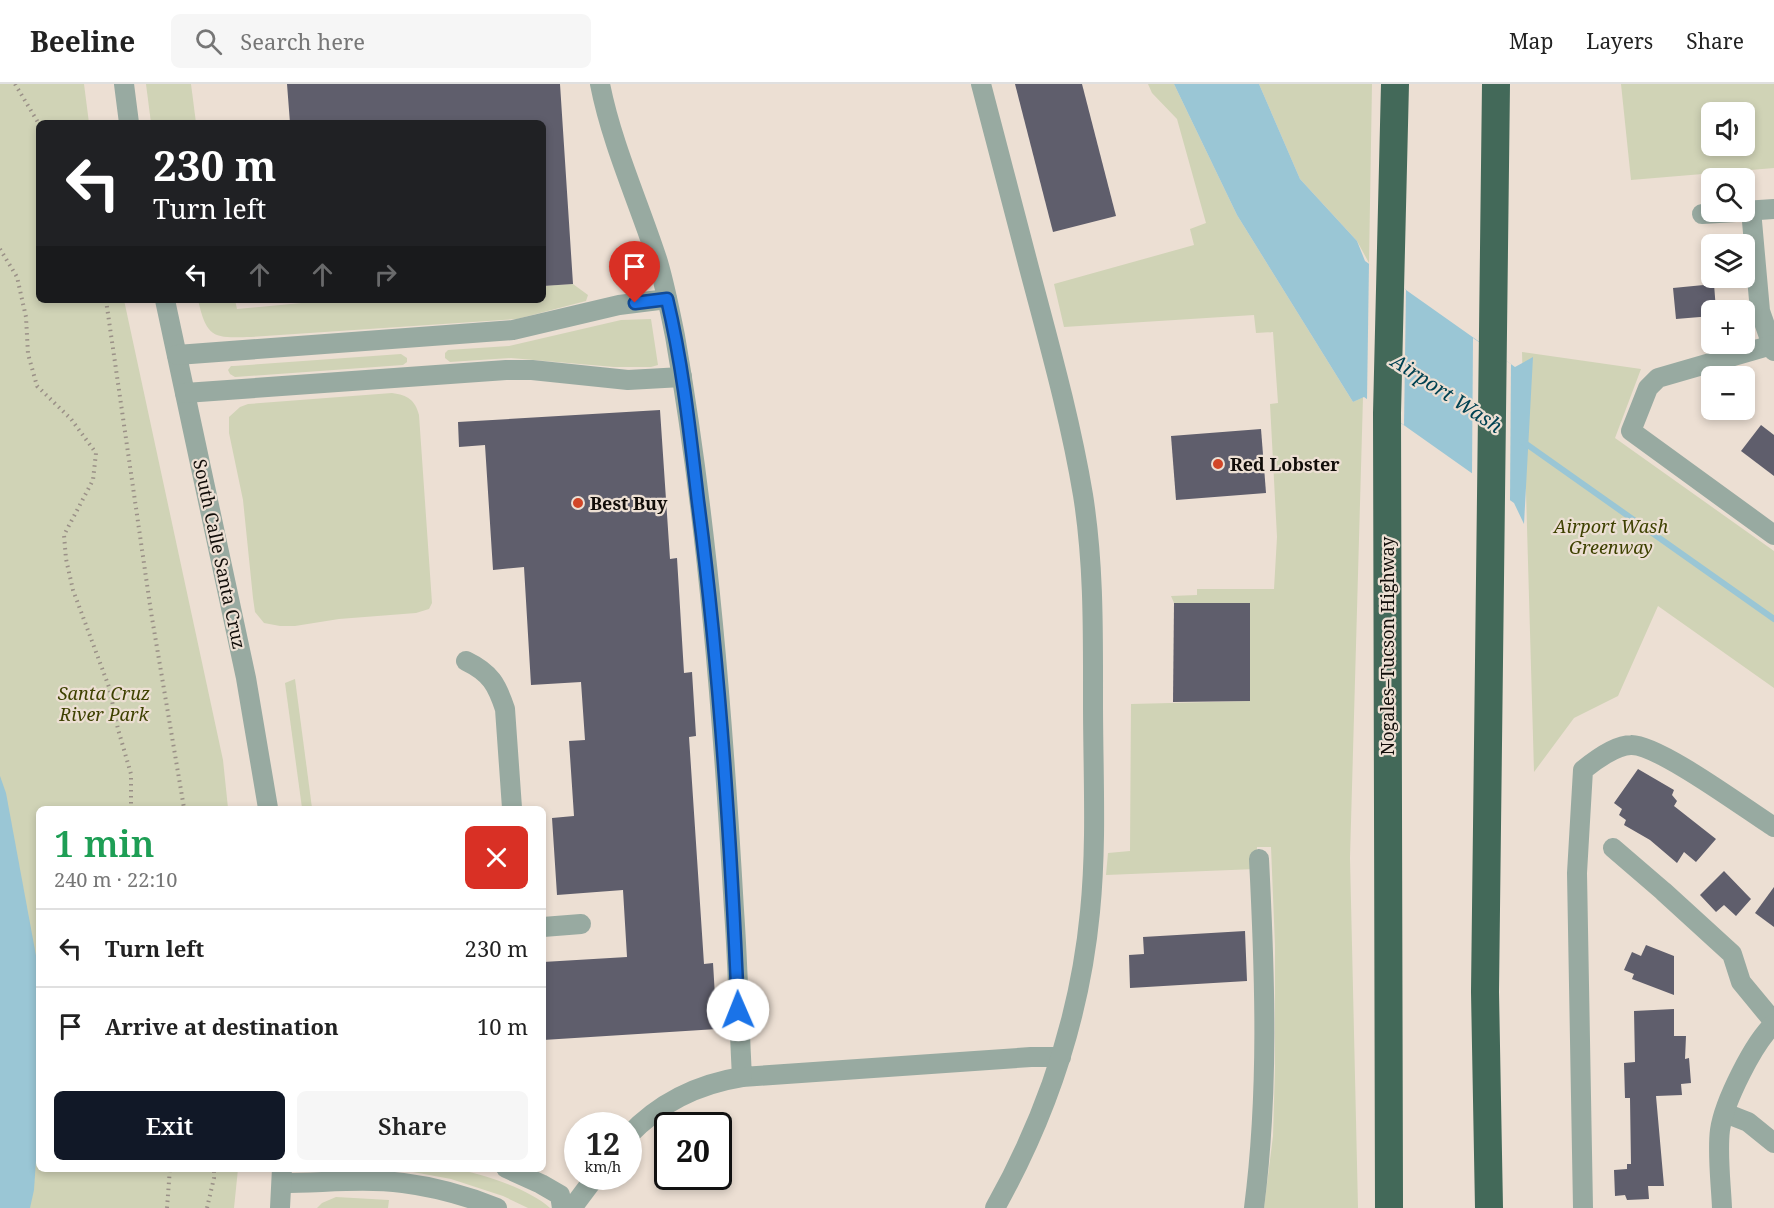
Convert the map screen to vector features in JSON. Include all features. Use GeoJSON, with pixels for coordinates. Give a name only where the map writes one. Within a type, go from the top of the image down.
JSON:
{"type":"FeatureCollection","features":[{"type":"Feature","properties":{"kind":"highway","name":"Nogales–Tucson Highway"},"geometry":{"type":"LineString","coordinates":[[1389,1208],[1387,413],[1395,84]]}},
{"type":"Feature","properties":{"kind":"highway"},"geometry":{"type":"LineString","coordinates":[[1489,1208],[1485,992],[1496,84]]}},
{"type":"Feature","properties":{"kind":"street"},"geometry":{"type":"LineString","coordinates":[[124,84],[129,120]]}},
{"type":"Feature","properties":{"kind":"street"},"geometry":{"type":"LineString","coordinates":[[600,84],[619,153],[658,264],[682,377],[718,676],[735,912],[742,1077]]}},
{"type":"Feature","properties":{"kind":"street"},"geometry":{"type":"LineString","coordinates":[[981,84],[1066,414],[1082,489],[1090,551],[1092,594],[1095,803],[1089,926],[1079,982],[1061,1057],[1036,1123],[995,1208]]}},
{"type":"Feature","properties":{"kind":"street"},"geometry":{"type":"LineString","coordinates":[[1755,210],[1774,209]]}},
{"type":"Feature","properties":{"kind":"street"},"geometry":{"type":"LineString","coordinates":[[1746,222],[1761,311],[1773,348],[1658,378],[1648,388],[1631,431],[1774,535]]}},
{"type":"Feature","properties":{"kind":"street"},"geometry":{"type":"LineString","coordinates":[[177,355],[513,330],[619,305],[667,299]]}},
{"type":"Feature","properties":{"kind":"street","name":"South Calle Santa Cruz"},"geometry":{"type":"LineString","coordinates":[[166,303],[245,670],[268,806]]}},
{"type":"Feature","properties":{"kind":"street"},"geometry":{"type":"LineString","coordinates":[[185,393],[506,370],[532,370],[628,380],[682,377]]}},
{"type":"Feature","properties":{"kind":"street"},"geometry":{"type":"LineString","coordinates":[[466,661],[480,668],[492,679],[505,710],[512,806]]}},
{"type":"Feature","properties":{"kind":"street"},"geometry":{"type":"LineString","coordinates":[[1583,1208],[1577,873],[1583,770],[1600,756],[1631,744],[1660,753],[1774,827]]}},
{"type":"Feature","properties":{"kind":"street"},"geometry":{"type":"LineString","coordinates":[[1613,848],[1732,954],[1741,982],[1774,1023],[1765,1032],[1751,1055],[1725,1113],[1720,1132],[1722,1208]]}},
{"type":"Feature","properties":{"kind":"street"},"geometry":{"type":"LineString","coordinates":[[1254,1208],[1261,1124],[1265,1028],[1259,859]]}},
{"type":"Feature","properties":{"kind":"street"},"geometry":{"type":"LineString","coordinates":[[546,927],[581,924]]}},
{"type":"Feature","properties":{"kind":"street"},"geometry":{"type":"LineString","coordinates":[[642,1123],[682,1095],[714,1083],[742,1077],[1032,1057],[1061,1057]]}},
{"type":"Feature","properties":{"kind":"street"},"geometry":{"type":"LineString","coordinates":[[1725,1113],[1748,1122],[1774,1143]]}},
{"type":"Feature","properties":{"kind":"street"},"geometry":{"type":"LineString","coordinates":[[515,1172],[560,1195],[562,1208]]}},
{"type":"Feature","properties":{"kind":"street"},"geometry":{"type":"LineString","coordinates":[[280,1208],[282,1176],[403,1183],[464,1196],[497,1208]]}},
{"type":"Feature","properties":{"kind":"street"},"geometry":{"type":"LineString","coordinates":[[572,1208],[586,1190]]}},
{"type":"Feature","properties":{"kind":"path"},"geometry":{"type":"LineString","coordinates":[[15,84],[37,120]]}},
{"type":"Feature","properties":{"kind":"path"},"geometry":{"type":"LineString","coordinates":[[0,249],[17,277],[26,317],[28,354],[38,386],[71,419],[96,453],[93,480],[64,535],[66,559],[73,590],[109,687],[131,774],[131,806]]}},
{"type":"Feature","properties":{"kind":"path"},"geometry":{"type":"LineString","coordinates":[[106,303],[151,612],[183,806]]}},
{"type":"Feature","properties":{"kind":"path"},"geometry":{"type":"LineString","coordinates":[[167,1208],[170,1172]]}},
{"type":"Feature","properties":{"kind":"path"},"geometry":{"type":"LineString","coordinates":[[207,1208],[214,1172]]}},
{"type":"Feature","properties":{"kind":"green space","name":"Santa Cruz River Park"},"geometry":{"type":"Polygon","coordinates":[[[0,84],[84,84],[89,120],[36,120],[36,303],[125,303],[223,760],[228,806],[36,806],[36,1172],[238,1172],[234,1208],[0,1208],[0,84]]]}},
{"type":"Feature","properties":{"kind":"green space"},"geometry":{"type":"Polygon","coordinates":[[[146,84],[191,84],[196,120],[151,120],[146,84]]]}},
{"type":"Feature","properties":{"kind":"green space"},"geometry":{"type":"Polygon","coordinates":[[[1148,84],[1174,84],[1237,215],[1353,402],[1363,397],[1350,858],[1358,1208],[1264,1208],[1273,1136],[1275,1068],[1275,946],[1271,847],[1257,847],[1256,869],[1106,875],[1108,853],[1130,851],[1131,704],[1250,701],[1250,604],[1174,603],[1171,596],[1197,595],[1197,589],[1274,589],[1277,537],[1270,404],[1278,403],[1273,332],[1256,333],[1254,315],[1064,327],[1054,284],[1194,245],[1190,229],[1206,223],[1177,119],[1152,93],[1148,84]]]}},
{"type":"Feature","properties":{"kind":"green space"},"geometry":{"type":"Polygon","coordinates":[[[1259,84],[1372,84],[1369,263],[1357,241],[1300,179],[1259,84]]]}},
{"type":"Feature","properties":{"kind":"green space"},"geometry":{"type":"Polygon","coordinates":[[[1621,84],[1774,84],[1774,168],[1701,168],[1701,174],[1631,180],[1621,84]]]}},
{"type":"Feature","properties":{"kind":"green space"},"geometry":{"type":"Polygon","coordinates":[[[573,284],[588,295],[586,301],[517,319],[251,337],[228,337],[214,333],[205,322],[199,303],[236,303],[237,309],[301,303],[546,303],[546,286],[573,284]]]}},
{"type":"Feature","properties":{"kind":"green space"},"geometry":{"type":"Polygon","coordinates":[[[651,319],[658,365],[651,367],[614,367],[511,358],[450,362],[445,358],[448,350],[509,346],[621,320],[651,319]]]}},
{"type":"Feature","properties":{"kind":"green space","name":"Airport Wash Greenway"},"geometry":{"type":"Polygon","coordinates":[[[1522,352],[1641,369],[1615,438],[1774,551],[1774,688],[1658,606],[1618,696],[1574,718],[1534,772],[1522,352]]]}},
{"type":"Feature","properties":{"kind":"green space"},"geometry":{"type":"Polygon","coordinates":[[[401,354],[407,358],[407,362],[403,365],[235,377],[228,370],[231,366],[401,354]]]}},
{"type":"Feature","properties":{"kind":"green space"},"geometry":{"type":"Polygon","coordinates":[[[392,393],[410,399],[419,415],[432,603],[429,609],[416,613],[339,619],[295,626],[264,623],[255,612],[243,500],[229,433],[229,417],[240,407],[248,404],[392,393]]]}},
{"type":"Feature","properties":{"kind":"green space"},"geometry":{"type":"Polygon","coordinates":[[[295,679],[312,806],[302,806],[285,683],[295,679]]]}},
{"type":"Feature","properties":{"kind":"green space"},"geometry":{"type":"Polygon","coordinates":[[[413,1172],[467,1172],[490,1178],[530,1194],[550,1208],[528,1208],[503,1196],[451,1179],[413,1172]]]}},
{"type":"Feature","properties":{"kind":"green space"},"geometry":{"type":"Polygon","coordinates":[[[336,1197],[389,1200],[388,1208],[317,1208],[322,1203],[336,1197]]]}},
{"type":"Feature","properties":{"kind":"water"},"geometry":{"type":"Polygon","coordinates":[[[1174,84],[1259,84],[1300,179],[1357,241],[1365,261],[1515,367],[1533,357],[1524,524],[1514,503],[1364,397],[1353,402],[1237,215],[1174,84]]]}},
{"type":"Feature","properties":{"kind":"water"},"geometry":{"type":"Polygon","coordinates":[[[0,776],[6,793],[36,956],[36,1160],[30,1208],[0,1208],[0,776]]]}},
{"type":"Feature","properties":{"kind":"pier"},"geometry":{"type":"Polygon","coordinates":[[[1369,263],[1406,290],[1404,425],[1367,400],[1369,263]]]}},
{"type":"Feature","properties":{"kind":"pier"},"geometry":{"type":"Polygon","coordinates":[[[1473,338],[1511,364],[1510,501],[1472,474],[1473,338]]]}},
{"type":"Feature","properties":{"kind":"building"},"geometry":{"type":"Polygon","coordinates":[[[287,84],[560,84],[573,284],[546,286],[546,120],[290,120],[287,84]]]}},
{"type":"Feature","properties":{"kind":"building"},"geometry":{"type":"Polygon","coordinates":[[[1015,84],[1082,84],[1116,216],[1053,232],[1015,84]]]}},
{"type":"Feature","properties":{"kind":"building"},"geometry":{"type":"Polygon","coordinates":[[[1701,285],[1701,288],[1714,288],[1715,300],[1701,300],[1701,317],[1676,319],[1673,288],[1701,285]]]}},
{"type":"Feature","properties":{"kind":"building"},"geometry":{"type":"Polygon","coordinates":[[[660,410],[670,559],[677,558],[684,673],[692,672],[696,736],[689,737],[704,964],[713,963],[717,1029],[546,1040],[546,962],[627,957],[623,890],[557,895],[552,818],[574,816],[569,741],[585,740],[581,682],[531,685],[524,567],[493,570],[485,445],[459,447],[458,422],[660,410]]]}},
{"type":"Feature","properties":{"kind":"building"},"geometry":{"type":"Polygon","coordinates":[[[1761,425],[1774,435],[1774,476],[1741,451],[1761,425]]]}},
{"type":"Feature","properties":{"kind":"building","name":"Red Lobster"},"geometry":{"type":"Polygon","coordinates":[[[1261,429],[1266,493],[1176,500],[1171,436],[1261,429]]]}},
{"type":"Feature","properties":{"kind":"building"},"geometry":{"type":"Polygon","coordinates":[[[1174,603],[1250,603],[1250,701],[1173,702],[1174,603]]]}},
{"type":"Feature","properties":{"kind":"building"},"geometry":{"type":"Polygon","coordinates":[[[1638,769],[1674,790],[1672,795],[1677,801],[1674,806],[1716,839],[1696,862],[1684,852],[1677,863],[1650,840],[1624,825],[1626,820],[1619,815],[1622,809],[1614,803],[1638,769]]]}},
{"type":"Feature","properties":{"kind":"building"},"geometry":{"type":"Polygon","coordinates":[[[1724,871],[1751,899],[1736,916],[1724,905],[1716,912],[1700,895],[1724,871]]]}},
{"type":"Feature","properties":{"kind":"building"},"geometry":{"type":"Polygon","coordinates":[[[1774,887],[1774,927],[1755,913],[1774,887]]]}},
{"type":"Feature","properties":{"kind":"building"},"geometry":{"type":"Polygon","coordinates":[[[1245,931],[1247,981],[1130,988],[1129,955],[1144,954],[1143,937],[1245,931]]]}},
{"type":"Feature","properties":{"kind":"building"},"geometry":{"type":"Polygon","coordinates":[[[1646,945],[1674,956],[1674,995],[1632,979],[1634,974],[1624,970],[1632,952],[1641,956],[1646,945]]]}},
{"type":"Feature","properties":{"kind":"building"},"geometry":{"type":"Polygon","coordinates":[[[1674,1009],[1674,1036],[1686,1036],[1685,1059],[1689,1058],[1691,1083],[1681,1084],[1682,1095],[1656,1096],[1664,1186],[1648,1186],[1649,1199],[1627,1200],[1625,1195],[1615,1196],[1614,1170],[1627,1169],[1627,1164],[1631,1164],[1630,1098],[1625,1098],[1624,1063],[1635,1062],[1634,1011],[1674,1009]]]}},
{"type":"Feature","properties":{"kind":"waterway","name":"Airport Wash"},"geometry":{"type":"LineString","coordinates":[[1522,441],[1774,619]]}},
{"type":"Feature","properties":{"kind":"place","name":"Red Lobster"},"geometry":{"type":"Point","coordinates":[1218,464]}},
{"type":"Feature","properties":{"kind":"place","name":"Best Buy"},"geometry":{"type":"Point","coordinates":[578,503]}},
{"type":"Feature","properties":{"kind":"route"},"geometry":{"type":"LineString","coordinates":[[635,303],[667,299],[686,404],[718,676],[735,912],[738,1010]]}}]}
